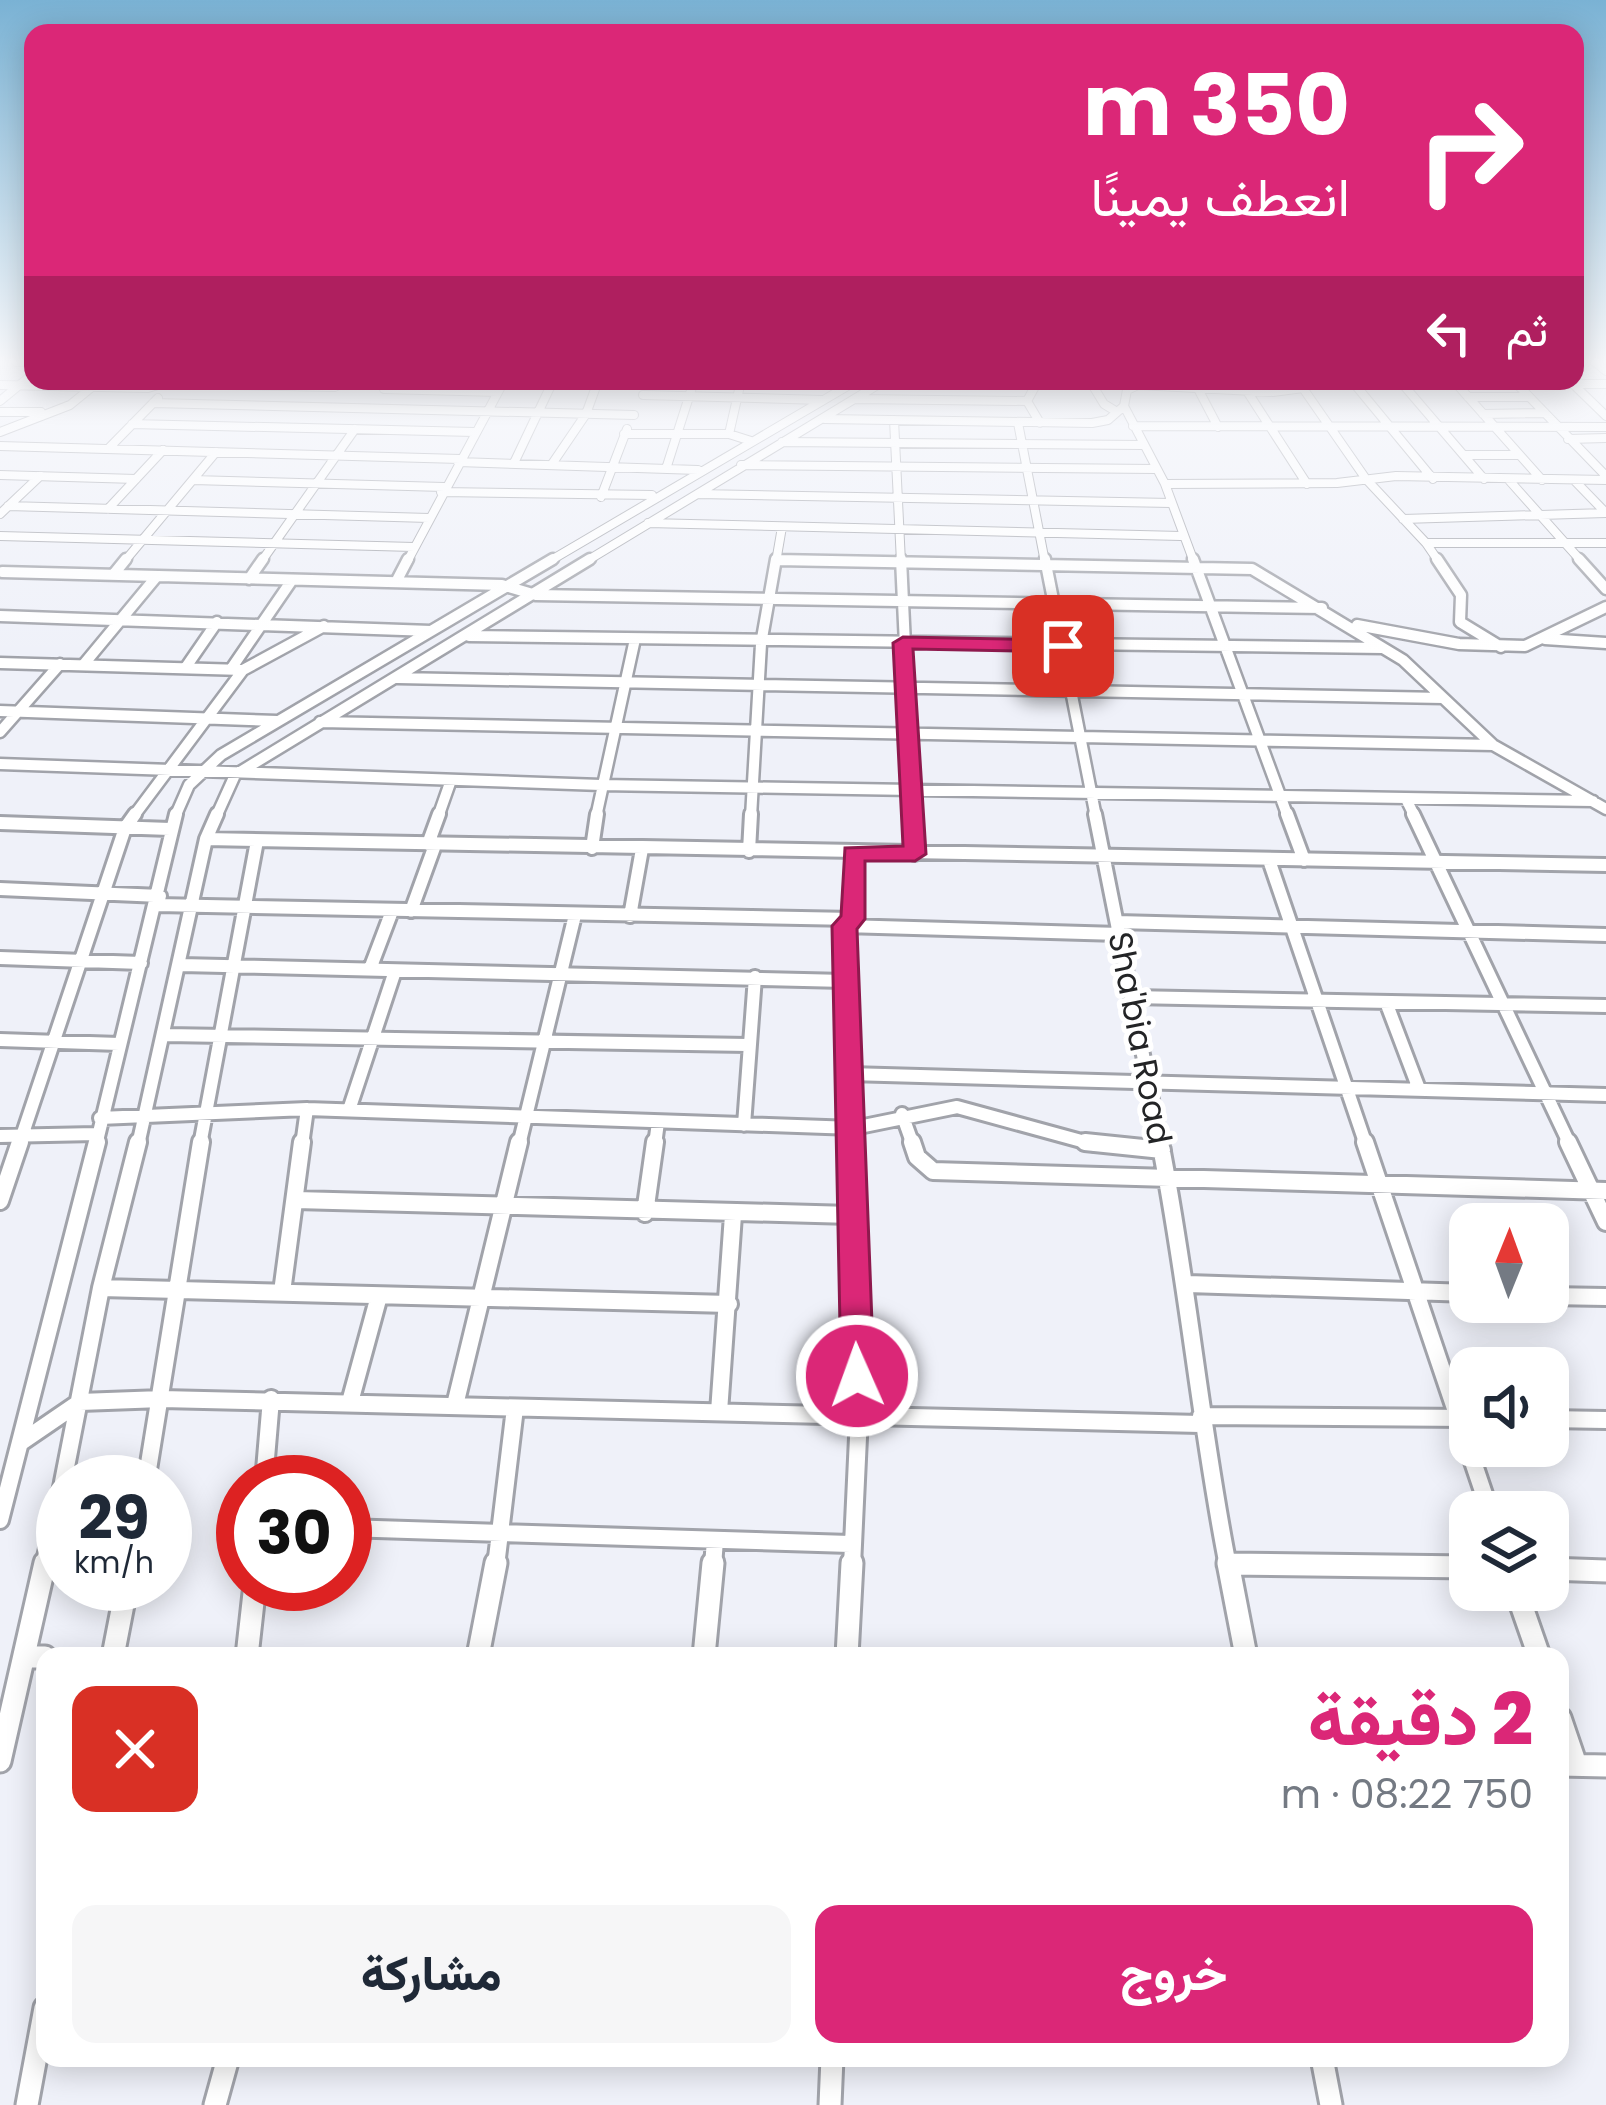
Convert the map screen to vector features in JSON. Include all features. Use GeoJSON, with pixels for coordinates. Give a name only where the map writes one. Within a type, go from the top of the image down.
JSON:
{"type":"FeatureCollection","features":[{"type":"Feature","properties":{"kind":"street"},"geometry":{"type":"LineString","coordinates":[[108,509],[153,460]]}},
{"type":"Feature","properties":{"kind":"street"},"geometry":{"type":"LineString","coordinates":[[112,574],[213,460]]}},
{"type":"Feature","properties":{"kind":"street"},"geometry":{"type":"LineString","coordinates":[[249,579],[332,460]]}},
{"type":"Feature","properties":{"kind":"street"},"geometry":{"type":"LineString","coordinates":[[396,582],[459,460]]}},
{"type":"Feature","properties":{"kind":"street"},"geometry":{"type":"LineString","coordinates":[[463,460],[700,470]]}},
{"type":"Feature","properties":{"kind":"street"},"geometry":{"type":"LineString","coordinates":[[552,464],[555,460]]}},
{"type":"Feature","properties":{"kind":"street"},"geometry":{"type":"LineString","coordinates":[[602,497],[615,460]]}},
{"type":"Feature","properties":{"kind":"street"},"geometry":{"type":"LineString","coordinates":[[666,469],[669,460]]}},
{"type":"Feature","properties":{"kind":"street"},"geometry":{"type":"LineString","coordinates":[[0,1520],[12,1457],[159,900],[170,829],[199,771],[502,585],[717,460]]}},
{"type":"Feature","properties":{"kind":"street"},"geometry":{"type":"LineString","coordinates":[[69,1455],[101,1288],[166,1035],[206,839],[235,775],[315,722],[536,595],[748,460]]}},
{"type":"Feature","properties":{"kind":"street"},"geometry":{"type":"LineString","coordinates":[[897,460],[915,854]]}},
{"type":"Feature","properties":{"kind":"street","name":"Sha'bia Road"},"geometry":{"type":"LineString","coordinates":[[1027,460],[1188,1285],[1200,1420],[1244,1647]]}},
{"type":"Feature","properties":{"kind":"street"},"geometry":{"type":"LineString","coordinates":[[1151,460],[1165,484],[1304,860]]}},
{"type":"Feature","properties":{"kind":"street"},"geometry":{"type":"LineString","coordinates":[[1293,460],[1307,484]]}},
{"type":"Feature","properties":{"kind":"street"},"geometry":{"type":"LineString","coordinates":[[1353,460],[1426,542],[1461,595],[1460,622],[1501,647]]}},
{"type":"Feature","properties":{"kind":"street"},"geometry":{"type":"LineString","coordinates":[[1418,460],[1433,478]]}},
{"type":"Feature","properties":{"kind":"street"},"geometry":{"type":"LineString","coordinates":[[1469,460],[1484,478]]}},
{"type":"Feature","properties":{"kind":"street"},"geometry":{"type":"LineString","coordinates":[[1525,460],[1542,480]]}},
{"type":"Feature","properties":{"kind":"street"},"geometry":{"type":"LineString","coordinates":[[740,465],[1156,469]]}},
{"type":"Feature","properties":{"kind":"street"},"geometry":{"type":"LineString","coordinates":[[0,475],[136,479]]}},
{"type":"Feature","properties":{"kind":"street"},"geometry":{"type":"LineString","coordinates":[[4,510],[40,476]]}},
{"type":"Feature","properties":{"kind":"street"},"geometry":{"type":"LineString","coordinates":[[1165,484],[1606,478]]}},
{"type":"Feature","properties":{"kind":"street"},"geometry":{"type":"LineString","coordinates":[[1508,479],[1602,576],[1606,589]]}},
{"type":"Feature","properties":{"kind":"street"},"geometry":{"type":"LineString","coordinates":[[193,480],[602,497],[897,495],[1171,503]]}},
{"type":"Feature","properties":{"kind":"street"},"geometry":{"type":"LineString","coordinates":[[1574,480],[1606,513]]}},
{"type":"Feature","properties":{"kind":"street"},"geometry":{"type":"LineString","coordinates":[[4,510],[429,518]]}},
{"type":"Feature","properties":{"kind":"street"},"geometry":{"type":"LineString","coordinates":[[1403,519],[1606,513]]}},
{"type":"Feature","properties":{"kind":"street"},"geometry":{"type":"LineString","coordinates":[[648,523],[1181,536]]}},
{"type":"Feature","properties":{"kind":"street"},"geometry":{"type":"LineString","coordinates":[[749,851],[763,684],[761,644],[782,527]]}},
{"type":"Feature","properties":{"kind":"street"},"geometry":{"type":"LineString","coordinates":[[0,547],[5,537],[414,547]]}},
{"type":"Feature","properties":{"kind":"street"},"geometry":{"type":"LineString","coordinates":[[1426,542],[1606,543]]}},
{"type":"Feature","properties":{"kind":"street"},"geometry":{"type":"LineString","coordinates":[[777,560],[1252,569],[1383,648],[1492,745],[1535,764],[1606,809]]}},
{"type":"Feature","properties":{"kind":"street"},"geometry":{"type":"LineString","coordinates":[[1,573],[502,585],[536,595],[767,602],[1322,608]]}},
{"type":"Feature","properties":{"kind":"street"},"geometry":{"type":"LineString","coordinates":[[84,664],[157,576]]}},
{"type":"Feature","properties":{"kind":"street"},"geometry":{"type":"LineString","coordinates":[[0,1201],[26,1135],[125,828],[237,670],[292,580]]}},
{"type":"Feature","properties":{"kind":"street"},"geometry":{"type":"LineString","coordinates":[[1545,639],[1606,607]]}},
{"type":"Feature","properties":{"kind":"street"},"geometry":{"type":"LineString","coordinates":[[0,616],[431,632]]}},
{"type":"Feature","properties":{"kind":"street"},"geometry":{"type":"LineString","coordinates":[[1340,621],[1501,647],[1545,639],[1606,643]]}},
{"type":"Feature","properties":{"kind":"street"},"geometry":{"type":"LineString","coordinates":[[187,667],[217,622]]}},
{"type":"Feature","properties":{"kind":"street"},"geometry":{"type":"LineString","coordinates":[[0,663],[237,670],[324,626]]}},
{"type":"Feature","properties":{"kind":"street"},"geometry":{"type":"LineString","coordinates":[[464,635],[761,644],[1383,648]]}},
{"type":"Feature","properties":{"kind":"street"},"geometry":{"type":"LineString","coordinates":[[592,848],[601,785],[635,639]]}},
{"type":"Feature","properties":{"kind":"street"},"geometry":{"type":"LineString","coordinates":[[0,732],[60,664]]}},
{"type":"Feature","properties":{"kind":"street"},"geometry":{"type":"LineString","coordinates":[[393,677],[1443,698]]}},
{"type":"Feature","properties":{"kind":"street"},"geometry":{"type":"LineString","coordinates":[[0,711],[279,721]]}},
{"type":"Feature","properties":{"kind":"street"},"geometry":{"type":"LineString","coordinates":[[315,722],[759,735],[1492,745]]}},
{"type":"Feature","properties":{"kind":"street"},"geometry":{"type":"LineString","coordinates":[[0,764],[601,785],[1593,801]]}},
{"type":"Feature","properties":{"kind":"street"},"geometry":{"type":"LineString","coordinates":[[411,910],[451,780]]}},
{"type":"Feature","properties":{"kind":"street"},"geometry":{"type":"LineString","coordinates":[[1406,799],[1545,1093],[1599,1191],[1606,1222]]}},
{"type":"Feature","properties":{"kind":"street"},"geometry":{"type":"LineString","coordinates":[[0,823],[170,829]]}},
{"type":"Feature","properties":{"kind":"street"},"geometry":{"type":"LineString","coordinates":[[206,839],[1606,865]]}},
{"type":"Feature","properties":{"kind":"street"},"geometry":{"type":"LineString","coordinates":[[151,1455],[162,1399],[172,1290],[210,1110],[257,841]]}},
{"type":"Feature","properties":{"kind":"street"},"geometry":{"type":"LineString","coordinates":[[630,916],[642,849]]}},
{"type":"Feature","properties":{"kind":"street"},"geometry":{"type":"LineString","coordinates":[[847,1647],[859,1416],[851,1215],[854,1128],[845,981],[853,853]]}},
{"type":"Feature","properties":{"kind":"street"},"geometry":{"type":"LineString","coordinates":[[1269,860],[1449,1379]]}},
{"type":"Feature","properties":{"kind":"street"},"geometry":{"type":"LineString","coordinates":[[0,889],[102,892],[193,906],[1118,928],[1606,934]]}},
{"type":"Feature","properties":{"kind":"street"},"geometry":{"type":"LineString","coordinates":[[370,969],[392,911]]}},
{"type":"Feature","properties":{"kind":"street"},"geometry":{"type":"LineString","coordinates":[[455,1405],[486,1297],[575,914]]}},
{"type":"Feature","properties":{"kind":"street"},"geometry":{"type":"LineString","coordinates":[[0,958],[141,963]]}},
{"type":"Feature","properties":{"kind":"street"},"geometry":{"type":"LineString","coordinates":[[181,965],[845,981]]}},
{"type":"Feature","properties":{"kind":"street"},"geometry":{"type":"LineString","coordinates":[[349,1109],[395,971]]}},
{"type":"Feature","properties":{"kind":"street"},"geometry":{"type":"LineString","coordinates":[[744,1125],[755,977]]}},
{"type":"Feature","properties":{"kind":"street"},"geometry":{"type":"LineString","coordinates":[[1132,997],[1606,1006]]}},
{"type":"Feature","properties":{"kind":"street"},"geometry":{"type":"LineString","coordinates":[[1386,1001],[1419,1090]]}},
{"type":"Feature","properties":{"kind":"street"},"geometry":{"type":"LineString","coordinates":[[166,1035],[748,1045]]}},
{"type":"Feature","properties":{"kind":"street"},"geometry":{"type":"LineString","coordinates":[[0,1040],[119,1044]]}},
{"type":"Feature","properties":{"kind":"street"},"geometry":{"type":"LineString","coordinates":[[850,1074],[1606,1095]]}},
{"type":"Feature","properties":{"kind":"street"},"geometry":{"type":"LineString","coordinates":[[0,1136],[98,1126],[147,1113],[210,1110],[349,1109],[854,1128],[902,1114],[957,1107],[1103,1147],[1162,1150]]}},
{"type":"Feature","properties":{"kind":"street"},"geometry":{"type":"LineString","coordinates":[[282,1292],[307,1109]]}},
{"type":"Feature","properties":{"kind":"street"},"geometry":{"type":"LineString","coordinates":[[902,1114],[917,1157],[933,1171],[1599,1191]]}},
{"type":"Feature","properties":{"kind":"street"},"geometry":{"type":"LineString","coordinates":[[645,1213],[658,1122]]}},
{"type":"Feature","properties":{"kind":"street"},"geometry":{"type":"LineString","coordinates":[[296,1200],[851,1215]]}},
{"type":"Feature","properties":{"kind":"street"},"geometry":{"type":"LineString","coordinates":[[719,1412],[733,1215]]}},
{"type":"Feature","properties":{"kind":"street"},"geometry":{"type":"LineString","coordinates":[[1188,1285],[1449,1293]]}},
{"type":"Feature","properties":{"kind":"street"},"geometry":{"type":"LineString","coordinates":[[101,1288],[729,1304]]}},
{"type":"Feature","properties":{"kind":"street"},"geometry":{"type":"LineString","coordinates":[[350,1402],[379,1296]]}},
{"type":"Feature","properties":{"kind":"street"},"geometry":{"type":"LineString","coordinates":[[1569,1296],[1606,1297]]}},
{"type":"Feature","properties":{"kind":"street"},"geometry":{"type":"LineString","coordinates":[[12,1457],[80,1402],[162,1399],[859,1416],[1449,1418]]}},
{"type":"Feature","properties":{"kind":"street"},"geometry":{"type":"LineString","coordinates":[[266,1455],[271,1399]]}},
{"type":"Feature","properties":{"kind":"street"},"geometry":{"type":"LineString","coordinates":[[480,1647],[502,1533],[515,1408]]}},
{"type":"Feature","properties":{"kind":"street"},"geometry":{"type":"LineString","coordinates":[[1569,1419],[1606,1420]]}},
{"type":"Feature","properties":{"kind":"street"},"geometry":{"type":"LineString","coordinates":[[372,1529],[850,1544]]}},
{"type":"Feature","properties":{"kind":"street"},"geometry":{"type":"LineString","coordinates":[[705,1647],[715,1540]]}},
{"type":"Feature","properties":{"kind":"street"},"geometry":{"type":"LineString","coordinates":[[1228,1564],[1449,1568]]}},
{"type":"Feature","properties":{"kind":"street"},"geometry":{"type":"LineString","coordinates":[[1569,1570],[1606,1571]]}},
{"type":"Feature","properties":{"kind":"street"},"geometry":{"type":"LineString","coordinates":[[0,1761],[34,1657],[42,1611]]}},
{"type":"Feature","properties":{"kind":"street"},"geometry":{"type":"LineString","coordinates":[[115,1647],[122,1611]]}},
{"type":"Feature","properties":{"kind":"street"},"geometry":{"type":"LineString","coordinates":[[248,1647],[252,1611]]}},
{"type":"Feature","properties":{"kind":"street"},"geometry":{"type":"LineString","coordinates":[[1523,1611],[1536,1647]]}},
{"type":"Feature","properties":{"kind":"street"},"geometry":{"type":"LineString","coordinates":[[1569,1765],[1606,1766]]}},
{"type":"Feature","properties":{"kind":"street"},"geometry":{"type":"LineString","coordinates":[[27,2105],[36,2056]]}},
{"type":"Feature","properties":{"kind":"street"},"geometry":{"type":"LineString","coordinates":[[214,2105],[225,2067]]}},
{"type":"Feature","properties":{"kind":"street"},"geometry":{"type":"LineString","coordinates":[[830,2105],[832,2067]]}},
{"type":"Feature","properties":{"kind":"street"},"geometry":{"type":"LineString","coordinates":[[1324,2067],[1330,2105]]}},
{"type":"Feature","properties":{"kind":"route"},"geometry":{"type":"LineString","coordinates":[[857,1376],[851,1215],[854,1128],[844,926],[853,919],[853,853],[915,854],[903,643],[1063,646]]}}]}
